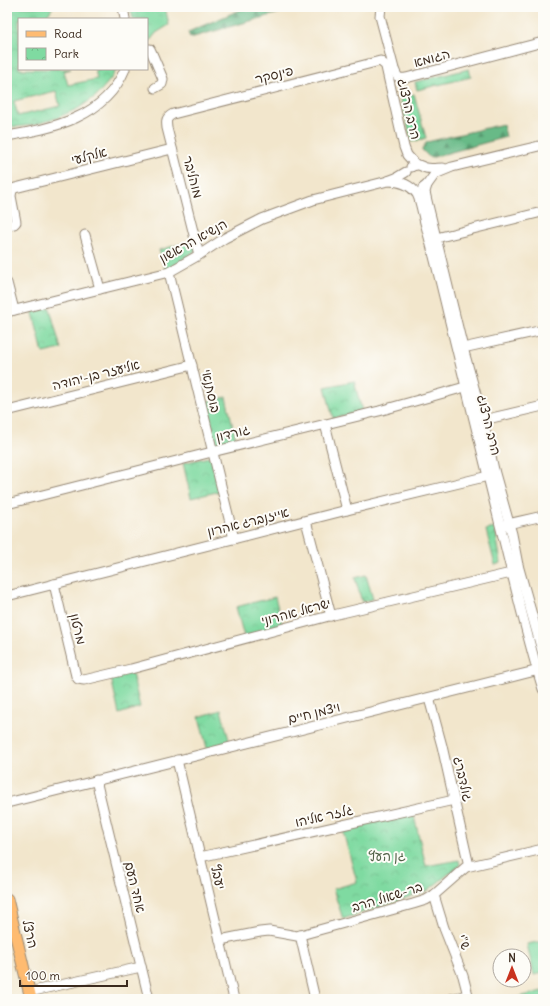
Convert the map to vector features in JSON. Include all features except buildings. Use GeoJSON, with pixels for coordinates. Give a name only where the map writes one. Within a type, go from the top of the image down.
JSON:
{"type":"FeatureCollection","features":[{"type":"Feature","properties":{"kind":"main road","name":"הרצל"},"geometry":{"type":"LineString","coordinates":[[7,899],[30,996]]}},
{"type":"Feature","properties":{"kind":"street"},"geometry":{"type":"LineString","coordinates":[[123,7],[125,18]]}},
{"type":"Feature","properties":{"kind":"street","name":"הגומא"},"geometry":{"type":"LineString","coordinates":[[381,7],[380,16],[394,70],[400,78],[406,78],[543,42]]}},
{"type":"Feature","properties":{"kind":"street"},"geometry":{"type":"LineString","coordinates":[[148,49],[150,49],[163,79],[162,84],[155,88]]}},
{"type":"Feature","properties":{"kind":"street","name":"הרב הרצוג"},"geometry":{"type":"LineString","coordinates":[[377,62],[380,61],[385,65],[404,147],[407,155],[416,165]]}},
{"type":"Feature","properties":{"kind":"street","name":"פינסקר"},"geometry":{"type":"LineString","coordinates":[[178,113],[377,62]]}},
{"type":"Feature","properties":{"kind":"street"},"geometry":{"type":"LineString","coordinates":[[7,136],[55,126],[83,114],[96,106],[111,92],[120,80],[125,70]]}},
{"type":"Feature","properties":{"kind":"street","name":"מוהליבר"},"geometry":{"type":"LineString","coordinates":[[178,113],[170,116],[166,120],[167,128],[200,255]]}},
{"type":"Feature","properties":{"kind":"street","name":"הנשיא הראשון"},"geometry":{"type":"LineString","coordinates":[[388,181],[395,181],[417,190],[421,189],[428,183],[435,174],[452,167],[543,145]]}},
{"type":"Feature","properties":{"kind":"street","name":"אלקלעי"},"geometry":{"type":"LineString","coordinates":[[7,226],[14,224],[16,221],[11,196],[12,190],[18,187],[172,149]]}},
{"type":"Feature","properties":{"kind":"street","name":"הנשיא הראשון"},"geometry":{"type":"LineString","coordinates":[[11,311],[169,272],[200,255],[225,238],[252,224],[313,200],[388,181],[396,178],[406,172],[409,168],[416,165],[426,168],[452,167]]}},
{"type":"Feature","properties":{"kind":"street"},"geometry":{"type":"LineString","coordinates":[[426,168],[429,174],[428,183]]}},
{"type":"Feature","properties":{"kind":"street"},"geometry":{"type":"LineString","coordinates":[[406,172],[405,177],[409,186]]}},
{"type":"Feature","properties":{"kind":"street","name":"הרב הרצוג"},"geometry":{"type":"LineString","coordinates":[[428,183],[425,192],[483,420],[491,473]]}},
{"type":"Feature","properties":{"kind":"street","name":"הרב הרצוג"},"geometry":{"type":"LineString","coordinates":[[409,186],[417,194],[430,240],[465,387],[543,654]]}},
{"type":"Feature","properties":{"kind":"street"},"geometry":{"type":"LineString","coordinates":[[436,238],[542,212]]}},
{"type":"Feature","properties":{"kind":"street"},"geometry":{"type":"LineString","coordinates":[[85,235],[100,289]]}},
{"type":"Feature","properties":{"kind":"street","name":"בוסתנאי"},"geometry":{"type":"LineString","coordinates":[[169,272],[234,539]]}},
{"type":"Feature","properties":{"kind":"street"},"geometry":{"type":"LineString","coordinates":[[7,283],[11,311]]}},
{"type":"Feature","properties":{"kind":"street"},"geometry":{"type":"LineString","coordinates":[[458,356],[464,348],[543,330]]}},
{"type":"Feature","properties":{"kind":"street","name":"אליעזר בן-יהודה"},"geometry":{"type":"LineString","coordinates":[[7,411],[192,364]]}},
{"type":"Feature","properties":{"kind":"street"},"geometry":{"type":"LineString","coordinates":[[465,387],[476,397]]}},
{"type":"Feature","properties":{"kind":"street","name":"גורדון"},"geometry":{"type":"LineString","coordinates":[[7,504],[379,411],[465,387]]}},
{"type":"Feature","properties":{"kind":"street"},"geometry":{"type":"LineString","coordinates":[[474,415],[483,420],[543,406]]}},
{"type":"Feature","properties":{"kind":"street"},"geometry":{"type":"LineString","coordinates":[[325,424],[347,510]]}},
{"type":"Feature","properties":{"kind":"street","name":"אייזנברג אהרון"},"geometry":{"type":"LineString","coordinates":[[7,596],[491,473]]}},
{"type":"Feature","properties":{"kind":"street"},"geometry":{"type":"LineString","coordinates":[[505,525],[543,516]]}},
{"type":"Feature","properties":{"kind":"street"},"geometry":{"type":"LineString","coordinates":[[306,521],[331,616]]}},
{"type":"Feature","properties":{"kind":"street","name":"הרב הרצוג"},"geometry":{"type":"LineString","coordinates":[[505,525],[511,573],[541,671],[543,689]]}},
{"type":"Feature","properties":{"kind":"street"},"geometry":{"type":"LineString","coordinates":[[511,573],[518,565]]}},
{"type":"Feature","properties":{"kind":"street","name":"ישראל אהרוני"},"geometry":{"type":"LineString","coordinates":[[78,679],[84,680],[331,616],[511,573]]}},
{"type":"Feature","properties":{"kind":"street","name":"מרטון"},"geometry":{"type":"LineString","coordinates":[[54,584],[76,676],[78,679]]}},
{"type":"Feature","properties":{"kind":"street","name":"ויצמן חיים"},"geometry":{"type":"LineString","coordinates":[[7,803],[541,671]]}},
{"type":"Feature","properties":{"kind":"street","name":"גולדברג"},"geometry":{"type":"LineString","coordinates":[[429,698],[442,746],[469,866]]}},
{"type":"Feature","properties":{"kind":"street","name":"יעבץ"},"geometry":{"type":"LineString","coordinates":[[177,760],[234,999]]}},
{"type":"Feature","properties":{"kind":"street","name":"אחד העם"},"geometry":{"type":"LineString","coordinates":[[96,780],[149,999]]}},
{"type":"Feature","properties":{"kind":"street","name":"גלזר אליהו"},"geometry":{"type":"LineString","coordinates":[[200,858],[454,800]]}},
{"type":"Feature","properties":{"kind":"street","name":"בר-שאול הרב"},"geometry":{"type":"LineString","coordinates":[[300,935],[426,900],[469,866],[543,849]]}},
{"type":"Feature","properties":{"kind":"street","name":"ש\"י"},"geometry":{"type":"LineString","coordinates":[[434,895],[444,928],[463,976],[469,997]]}},
{"type":"Feature","properties":{"kind":"street"},"geometry":{"type":"LineString","coordinates":[[220,940],[269,931],[297,936],[300,935],[315,999]]}},
{"type":"Feature","properties":{"kind":"street"},"geometry":{"type":"LineString","coordinates":[[30,996],[141,967]]}},
{"type":"Feature","properties":{"kind":"street"},"geometry":{"type":"LineString","coordinates":[[450,999],[469,997]]}},
{"type":"Feature","properties":{"kind":"green space"},"geometry":{"type":"Polygon","coordinates":[[[7,7],[53,7],[46,18],[18,18],[18,70],[68,70],[64,71],[68,85],[97,79],[95,70],[116,70],[96,96],[79,108],[57,118],[33,125],[15,127],[7,124],[7,7]],[[56,91],[14,101],[18,116],[60,106],[56,91]]]}},
{"type":"Feature","properties":{"kind":"green space"},"geometry":{"type":"Polygon","coordinates":[[[130,7],[165,7],[169,25],[156,33],[148,42],[148,18],[133,18],[130,7]]]}},
{"type":"Feature","properties":{"kind":"green space"},"geometry":{"type":"Polygon","coordinates":[[[247,7],[300,7],[190,38],[188,32],[247,7]]]}},
{"type":"Feature","properties":{"kind":"green space"},"geometry":{"type":"Polygon","coordinates":[[[469,69],[471,77],[417,90],[415,82],[469,69]]]}},
{"type":"Feature","properties":{"kind":"green space"},"geometry":{"type":"Polygon","coordinates":[[[414,94],[426,138],[412,142],[400,98],[414,94]]]}},
{"type":"Feature","properties":{"kind":"green space"},"geometry":{"type":"Polygon","coordinates":[[[503,124],[506,137],[430,158],[422,150],[427,142],[503,124]]]}},
{"type":"Feature","properties":{"kind":"green space"},"geometry":{"type":"Polygon","coordinates":[[[196,240],[198,249],[172,267],[165,269],[159,250],[196,240]]]}},
{"type":"Feature","properties":{"kind":"green space"},"geometry":{"type":"Polygon","coordinates":[[[49,305],[61,349],[43,353],[32,309],[49,305]]]}},
{"type":"Feature","properties":{"kind":"green space"},"geometry":{"type":"Polygon","coordinates":[[[354,381],[362,411],[333,418],[325,387],[354,381]]]}},
{"type":"Feature","properties":{"kind":"green space"},"geometry":{"type":"Polygon","coordinates":[[[226,397],[237,444],[215,449],[204,402],[226,397]]]}},
{"type":"Feature","properties":{"kind":"green space"},"geometry":{"type":"Polygon","coordinates":[[[213,456],[221,491],[191,498],[183,463],[213,456]]]}},
{"type":"Feature","properties":{"kind":"green space"},"geometry":{"type":"Polygon","coordinates":[[[495,528],[501,563],[495,565],[486,530],[495,528]]]}},
{"type":"Feature","properties":{"kind":"green space"},"geometry":{"type":"Polygon","coordinates":[[[366,575],[373,599],[362,602],[355,578],[366,575]]]}},
{"type":"Feature","properties":{"kind":"green space"},"geometry":{"type":"Polygon","coordinates":[[[275,597],[283,627],[244,637],[236,607],[275,597]]]}},
{"type":"Feature","properties":{"kind":"green space"},"geometry":{"type":"Polygon","coordinates":[[[131,669],[140,707],[119,714],[110,673],[131,669]]]}},
{"type":"Feature","properties":{"kind":"green space"},"geometry":{"type":"Polygon","coordinates":[[[221,710],[231,747],[208,752],[199,717],[221,710]]]}},
{"type":"Feature","properties":{"kind":"green space","name":"גן העץ"},"geometry":{"type":"Polygon","coordinates":[[[413,812],[426,866],[459,860],[460,865],[427,891],[343,919],[333,889],[357,882],[342,828],[413,812]]]}},
{"type":"Feature","properties":{"kind":"green space"},"geometry":{"type":"Polygon","coordinates":[[[543,941],[543,973],[534,975],[532,966],[532,948],[528,948],[527,944],[543,941]]]}},
{"type":"Feature","properties":{"kind":"green space"},"geometry":{"type":"Polygon","coordinates":[[[543,991],[543,999],[515,999],[515,998],[543,991]]]}}]}
